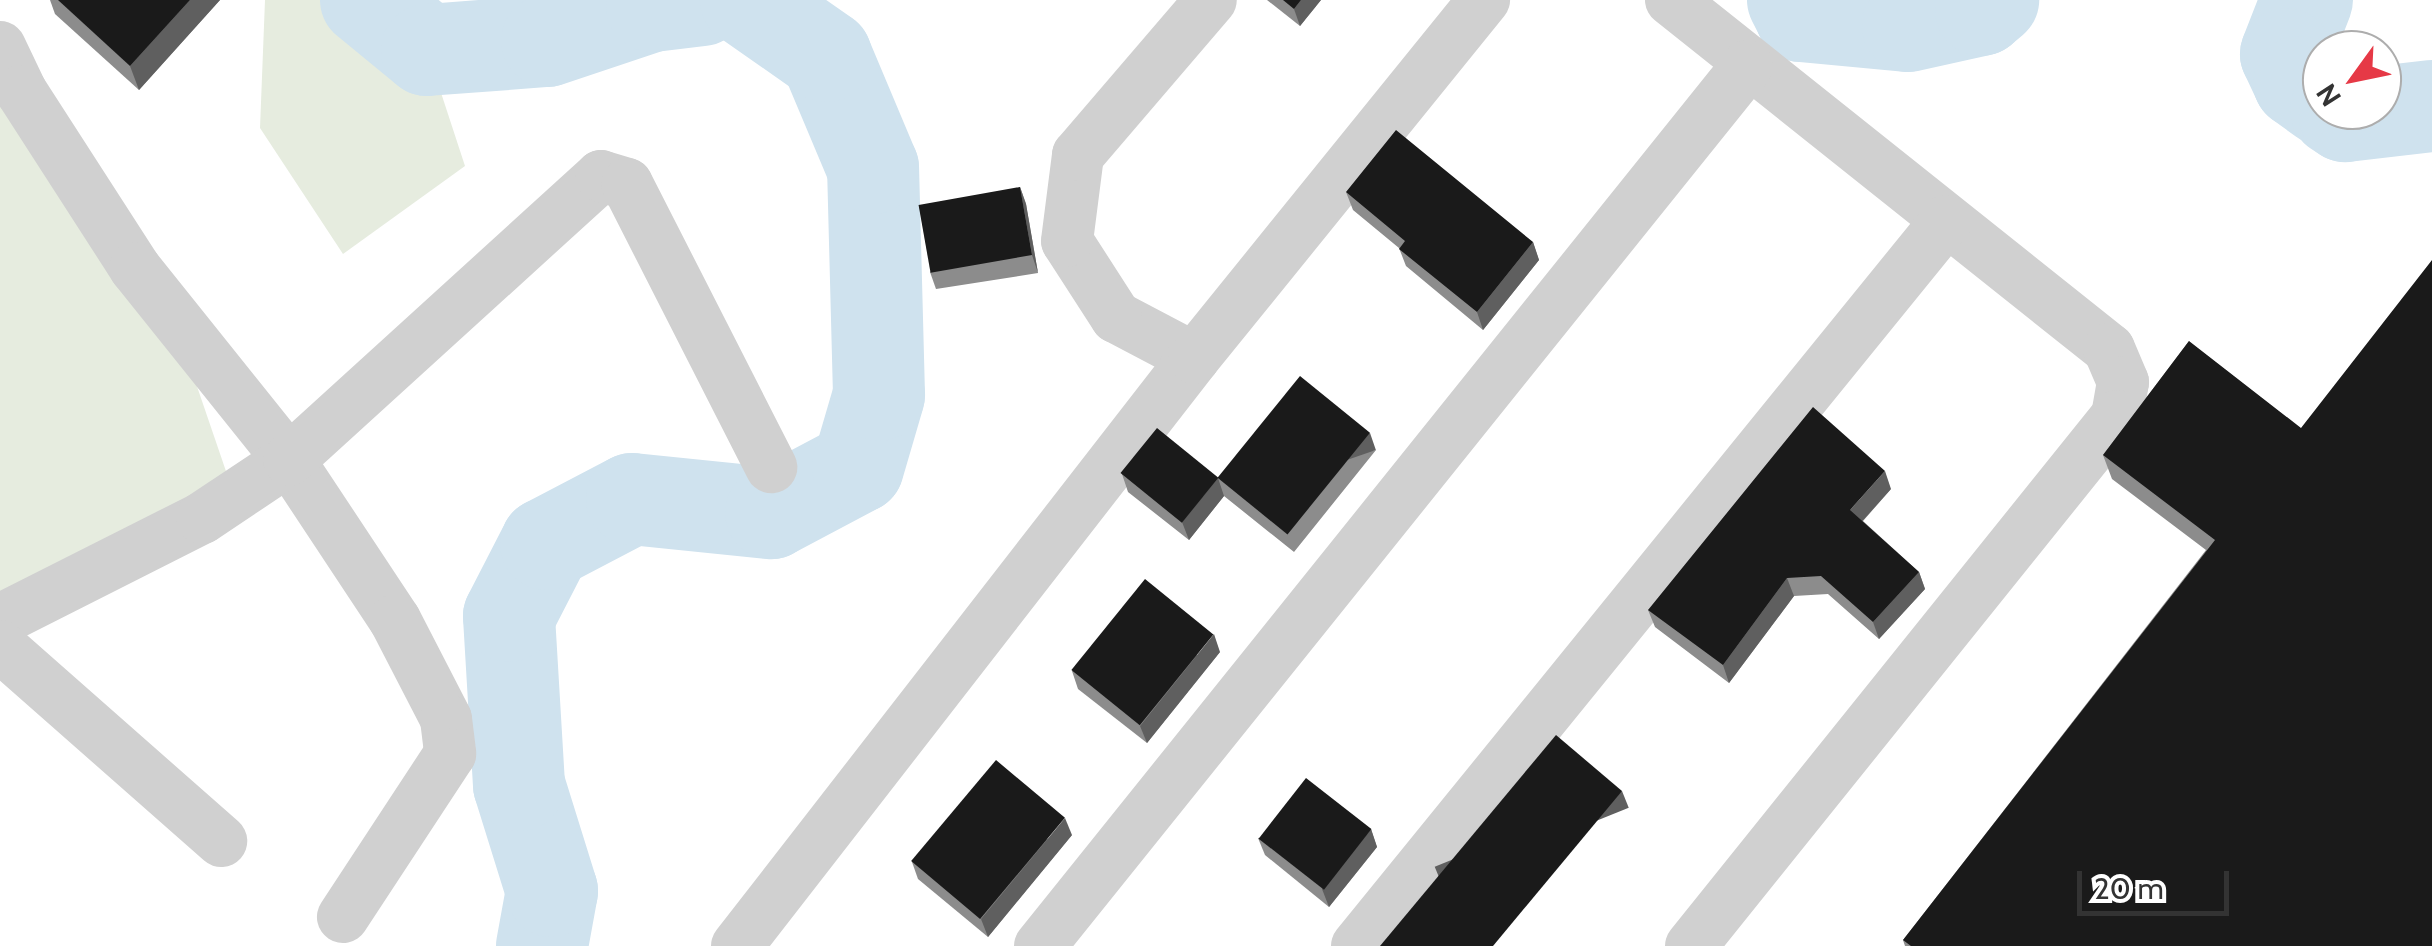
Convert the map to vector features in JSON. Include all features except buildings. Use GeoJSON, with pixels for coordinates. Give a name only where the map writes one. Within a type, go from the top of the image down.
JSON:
{"type":"FeatureCollection","features":[{"type":"Feature","properties":{"kind":"street"},"geometry":{"type":"LineString","coordinates":[[1194,358],[1116,316],[1067,240],[1078,155],[1212,0]]}},
{"type":"Feature","properties":{"kind":"street"},"geometry":{"type":"LineString","coordinates":[[737,946],[1194,358],[1484,0]]}},
{"type":"Feature","properties":{"kind":"street"},"geometry":{"type":"LineString","coordinates":[[1671,0],[1747,66],[2109,349],[2123,382],[2117,416],[1692,946]]}},
{"type":"Feature","properties":{"kind":"street"},"geometry":{"type":"LineString","coordinates":[[0,48],[20,91],[134,268],[290,460],[395,620],[446,720],[450,754],[344,916]]}},
{"type":"Feature","properties":{"kind":"street"},"geometry":{"type":"LineString","coordinates":[[1040,946],[1747,66]]}},
{"type":"Feature","properties":{"kind":"street"},"geometry":{"type":"LineString","coordinates":[[0,620],[202,518],[290,460],[470,288],[600,176],[626,184],[771,467]]}},
{"type":"Feature","properties":{"kind":"street"},"geometry":{"type":"LineString","coordinates":[[1358,946],[1946,221]]}},
{"type":"Feature","properties":{"kind":"street"},"geometry":{"type":"LineString","coordinates":[[0,646],[221,841]]}},
{"type":"Feature","properties":{"kind":"shaded area"},"geometry":{"type":"Polygon","coordinates":[[[265,0],[366,0],[427,50],[465,166],[343,254],[260,128],[265,0]]]}},
{"type":"Feature","properties":{"kind":"shaded area"},"geometry":{"type":"Polygon","coordinates":[[[0,79],[189,363],[229,480],[0,606],[0,79]]]}},
{"type":"Feature","properties":{"kind":"waterway"},"geometry":{"type":"LineString","coordinates":[[366,0],[427,50],[547,41],[652,6],[702,0]]}},
{"type":"Feature","properties":{"kind":"waterway"},"geometry":{"type":"LineString","coordinates":[[542,946],[552,891],[519,785],[509,616],[546,544],[632,499],[771,513],[858,467],[879,395],[873,168],[826,56],[746,0]]}},
{"type":"Feature","properties":{"kind":"waterway"},"geometry":{"type":"LineString","coordinates":[[1793,0],[1801,16],[1908,26],[1981,10],[1993,0]]}},
{"type":"Feature","properties":{"kind":"waterway"},"geometry":{"type":"LineString","coordinates":[[2302,84],[2286,54],[2307,0]]}},
{"type":"Feature","properties":{"kind":"waterway"},"geometry":{"type":"LineString","coordinates":[[2402,109],[2432,106]]}}]}
